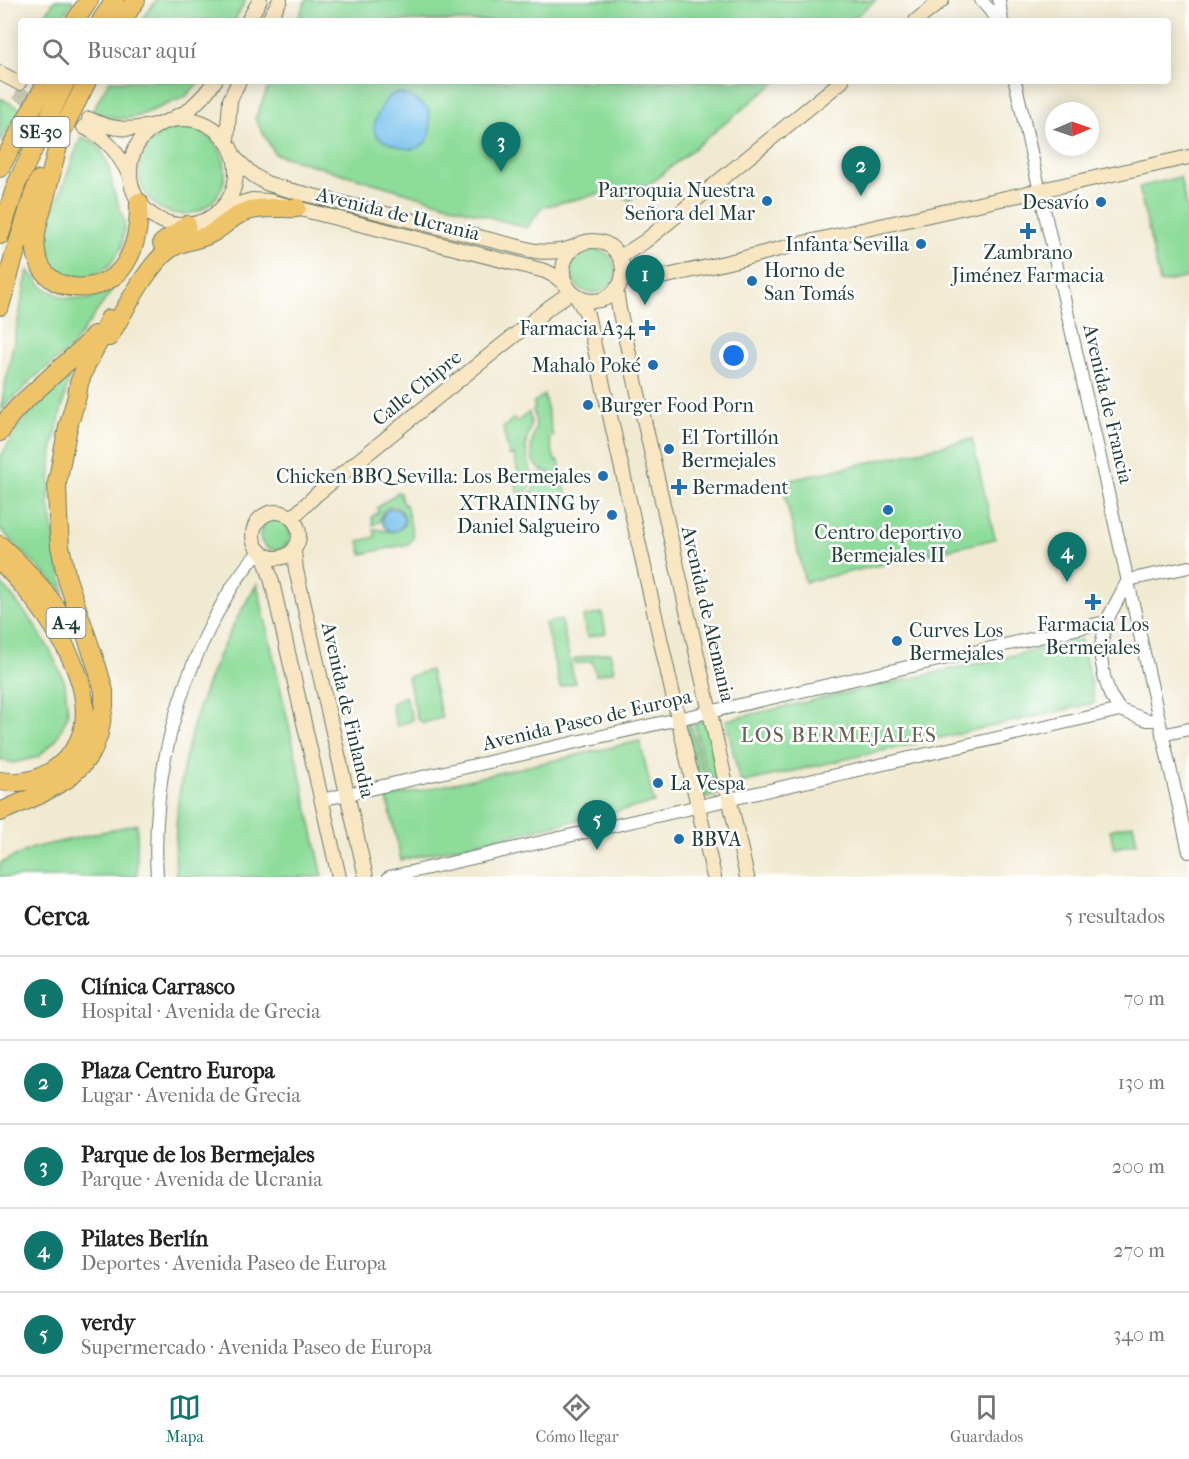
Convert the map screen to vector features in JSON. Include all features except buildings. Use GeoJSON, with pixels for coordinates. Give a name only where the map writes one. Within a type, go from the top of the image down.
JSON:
{"type":"FeatureCollection","features":[{"type":"Feature","properties":{"kind":"highway"},"geometry":{"type":"LineString","coordinates":[[77,18],[89,0]]}},
{"type":"Feature","properties":{"kind":"highway"},"geometry":{"type":"LineString","coordinates":[[84,18],[95,0]]}},
{"type":"Feature","properties":{"kind":"highway"},"geometry":{"type":"LineString","coordinates":[[104,18],[115,0]]}},
{"type":"Feature","properties":{"kind":"highway"},"geometry":{"type":"LineString","coordinates":[[124,18],[136,0]]}},
{"type":"Feature","properties":{"kind":"highway"},"geometry":{"type":"LineString","coordinates":[[0,168],[45,84]]}},
{"type":"Feature","properties":{"kind":"highway","name":"SE-30"},"geometry":{"type":"LineString","coordinates":[[0,235],[17,183],[65,84]]}},
{"type":"Feature","properties":{"kind":"highway","name":"SE-30"},"geometry":{"type":"LineString","coordinates":[[0,306],[34,193],[85,84]]}},
{"type":"Feature","properties":{"kind":"highway"},"geometry":{"type":"LineString","coordinates":[[0,151],[24,85]]}},
{"type":"Feature","properties":{"kind":"highway"},"geometry":{"type":"LineString","coordinates":[[62,130],[36,230],[36,255],[39,265],[46,274],[55,282],[86,288],[105,282],[116,275],[124,266],[135,244],[139,224],[139,202]]}},
{"type":"Feature","properties":{"kind":"highway"},"geometry":{"type":"LineString","coordinates":[[0,222],[17,183]]}},
{"type":"Feature","properties":{"kind":"highway"},"geometry":{"type":"LineString","coordinates":[[77,396],[128,305],[163,254],[187,241],[210,235],[238,214],[251,210],[297,208]]}},
{"type":"Feature","properties":{"kind":"highway"},"geometry":{"type":"LineString","coordinates":[[0,432],[9,417],[21,404],[86,345],[109,319],[155,249],[187,225]]}},
{"type":"Feature","properties":{"kind":"highway"},"geometry":{"type":"LineString","coordinates":[[101,719],[104,691],[67,579],[60,546],[57,483],[79,382],[109,319]]}},
{"type":"Feature","properties":{"kind":"highway","name":"A-4"},"geometry":{"type":"LineString","coordinates":[[0,545],[51,598],[63,618],[87,664],[96,691],[101,719],[93,750],[75,772],[39,795],[0,812]]}},
{"type":"Feature","properties":{"kind":"highway"},"geometry":{"type":"LineString","coordinates":[[0,561],[48,616],[63,643],[80,685],[85,715],[78,741],[57,768],[46,776],[20,783],[0,781]]}},
{"type":"Feature","properties":{"kind":"highway"},"geometry":{"type":"LineString","coordinates":[[0,569],[30,601],[59,647],[69,669],[78,702],[77,728],[62,756],[34,774],[14,777],[0,775]]}},
{"type":"Feature","properties":{"kind":"main road"},"geometry":{"type":"LineString","coordinates":[[250,18],[260,0]]}},
{"type":"Feature","properties":{"kind":"main road"},"geometry":{"type":"LineString","coordinates":[[270,18],[280,0]]}},
{"type":"Feature","properties":{"kind":"main road"},"geometry":{"type":"LineString","coordinates":[[920,18],[942,0]]}},
{"type":"Feature","properties":{"kind":"main road"},"geometry":{"type":"LineString","coordinates":[[0,73],[18,82]]}},
{"type":"Feature","properties":{"kind":"main road"},"geometry":{"type":"LineString","coordinates":[[0,84],[24,85]]}},
{"type":"Feature","properties":{"kind":"main road"},"geometry":{"type":"LineString","coordinates":[[130,174],[118,154],[86,123],[117,129],[141,129],[188,111],[213,84]]}},
{"type":"Feature","properties":{"kind":"main road"},"geometry":{"type":"LineString","coordinates":[[226,141],[230,100],[238,84]]}},
{"type":"Feature","properties":{"kind":"main road"},"geometry":{"type":"LineString","coordinates":[[620,257],[644,242],[838,84]]}},
{"type":"Feature","properties":{"kind":"main road"},"geometry":{"type":"LineString","coordinates":[[185,118],[201,122],[215,129],[226,141],[234,157],[236,172],[234,187],[227,201],[208,219],[187,225],[174,224],[160,220],[149,213],[139,202],[132,189],[131,159],[136,146],[146,134],[163,122],[185,118]]}},
{"type":"Feature","properties":{"kind":"main road","name":"Avenida de Ucrania"},"geometry":{"type":"LineString","coordinates":[[234,157],[266,183],[285,189],[535,251],[560,252],[574,247]]}},
{"type":"Feature","properties":{"kind":"main road"},"geometry":{"type":"LineString","coordinates":[[619,284],[722,265],[792,246],[1189,157]]}},
{"type":"Feature","properties":{"kind":"main road","name":"Avenida de Ucrania"},"geometry":{"type":"LineString","coordinates":[[217,212],[252,200],[269,201],[545,271],[555,276],[571,291]]}},
{"type":"Feature","properties":{"kind":"main road"},"geometry":{"type":"LineString","coordinates":[[571,291],[582,299],[594,301],[606,297],[619,284],[622,267],[620,257],[611,247],[599,241],[586,241],[569,252],[563,265],[564,279],[571,291],[585,309],[714,877]]}},
{"type":"Feature","properties":{"kind":"main road","name":"Avenida de Alemania"},"geometry":{"type":"LineString","coordinates":[[619,284],[621,317],[747,877]]}},
{"type":"Feature","properties":{"kind":"main road","name":"Calle Chipre"},"geometry":{"type":"LineString","coordinates":[[292,518],[311,499],[571,291]]}},
{"type":"Feature","properties":{"kind":"main road"},"geometry":{"type":"LineString","coordinates":[[261,554],[279,559],[294,551],[299,535],[292,518],[283,513],[272,512],[261,516],[252,531],[252,537],[272,582],[339,877]]}},
{"type":"Feature","properties":{"kind":"main road","name":"Avenida de Finlandia"},"geometry":{"type":"LineString","coordinates":[[294,551],[296,570],[366,877]]}},
{"type":"Feature","properties":{"kind":"street"},"geometry":{"type":"LineString","coordinates":[[982,0],[988,2],[993,0]]}},
{"type":"Feature","properties":{"kind":"street"},"geometry":{"type":"LineString","coordinates":[[982,0],[997,18]]}},
{"type":"Feature","properties":{"kind":"street"},"geometry":{"type":"LineString","coordinates":[[999,0],[1000,18]]}},
{"type":"Feature","properties":{"kind":"street","name":"Avenida de Francia"},"geometry":{"type":"LineString","coordinates":[[1016,84],[1189,852]]}},
{"type":"Feature","properties":{"kind":"street"},"geometry":{"type":"LineString","coordinates":[[157,877],[156,827],[160,792],[166,753],[181,696],[194,661],[217,613],[240,573],[261,554]]}},
{"type":"Feature","properties":{"kind":"street"},"geometry":{"type":"LineString","coordinates":[[1120,710],[1110,695],[1100,652],[1106,622],[1128,580],[1189,567]]}},
{"type":"Feature","properties":{"kind":"street","name":"Avenida Paseo de Europa"},"geometry":{"type":"LineString","coordinates":[[321,800],[1106,622]]}},
{"type":"Feature","properties":{"kind":"street"},"geometry":{"type":"LineString","coordinates":[[389,877],[1120,710],[1147,720],[1159,720]]}},
{"type":"Feature","properties":{"kind":"street"},"geometry":{"type":"LineString","coordinates":[[1162,735],[1189,729]]}},
{"type":"Feature","properties":{"kind":"green space"},"geometry":{"type":"Polygon","coordinates":[[[55,0],[73,0],[62,18],[43,18],[55,0]]]}},
{"type":"Feature","properties":{"kind":"green space"},"geometry":{"type":"Polygon","coordinates":[[[156,0],[246,0],[236,18],[143,18],[156,0]]]}},
{"type":"Feature","properties":{"kind":"green space"},"geometry":{"type":"Polygon","coordinates":[[[306,0],[876,0],[854,18],[298,18],[306,0]]]}},
{"type":"Feature","properties":{"kind":"green space"},"geometry":{"type":"Polygon","coordinates":[[[107,84],[197,84],[185,97],[136,117],[119,119],[92,112],[107,84]]]}},
{"type":"Feature","properties":{"kind":"green space"},"geometry":{"type":"Polygon","coordinates":[[[270,84],[773,84],[630,200],[612,191],[542,207],[527,228],[275,154],[255,119],[270,84]]]}},
{"type":"Feature","properties":{"kind":"green space"},"geometry":{"type":"Polygon","coordinates":[[[0,98],[21,109],[0,142],[0,98]]]}},
{"type":"Feature","properties":{"kind":"green space"},"geometry":{"type":"Polygon","coordinates":[[[182,128],[206,135],[218,147],[225,171],[218,195],[206,207],[182,214],[158,207],[146,195],[139,171],[146,147],[158,135],[182,128]]]}},
{"type":"Feature","properties":{"kind":"green space"},"geometry":{"type":"Polygon","coordinates":[[[81,137],[94,142],[103,153],[125,223],[122,247],[109,266],[89,277],[67,277],[52,267],[44,252],[47,229],[81,137]]]}},
{"type":"Feature","properties":{"kind":"green space"},"geometry":{"type":"Polygon","coordinates":[[[1180,177],[1189,218],[1189,277],[1160,283],[1139,187],[1180,177]]]}},
{"type":"Feature","properties":{"kind":"green space"},"geometry":{"type":"Polygon","coordinates":[[[593,249],[602,250],[609,255],[614,262],[614,280],[609,287],[602,292],[593,293],[584,292],[577,287],[572,280],[571,271],[572,262],[577,255],[584,250],[593,249]]]}},
{"type":"Feature","properties":{"kind":"green space"},"geometry":{"type":"Polygon","coordinates":[[[28,270],[44,288],[64,298],[88,299],[113,289],[71,348],[34,378],[0,411],[28,270]]]}},
{"type":"Feature","properties":{"kind":"green space"},"geometry":{"type":"Polygon","coordinates":[[[69,377],[52,451],[49,504],[64,593],[0,529],[0,458],[20,423],[69,377]]]}},
{"type":"Feature","properties":{"kind":"green space"},"geometry":{"type":"Polygon","coordinates":[[[544,395],[553,436],[549,438],[555,461],[559,461],[562,477],[541,470],[533,461],[531,446],[536,425],[533,409],[536,407],[533,403],[544,395]]]}},
{"type":"Feature","properties":{"kind":"green space"},"geometry":{"type":"Polygon","coordinates":[[[529,412],[531,427],[526,451],[532,479],[528,490],[518,494],[515,480],[519,479],[519,476],[514,455],[509,455],[503,428],[513,419],[517,422],[529,412]]]}},
{"type":"Feature","properties":{"kind":"green space","name":"Centro deportivo Bermejales II"},"geometry":{"type":"Polygon","coordinates":[[[972,439],[995,539],[805,582],[782,482],[972,439]]]}},
{"type":"Feature","properties":{"kind":"green space"},"geometry":{"type":"Polygon","coordinates":[[[537,473],[563,481],[568,499],[555,502],[554,498],[533,503],[533,507],[522,510],[519,498],[531,493],[537,473]]]}},
{"type":"Feature","properties":{"kind":"green space"},"geometry":{"type":"Polygon","coordinates":[[[398,492],[403,505],[406,504],[413,537],[411,541],[408,544],[362,554],[359,541],[375,537],[374,529],[394,532],[404,525],[403,512],[390,507],[385,509],[380,521],[373,525],[372,517],[379,511],[377,508],[398,492]]]}},
{"type":"Feature","properties":{"kind":"green space"},"geometry":{"type":"Polygon","coordinates":[[[275,520],[286,524],[290,535],[286,546],[275,550],[264,546],[260,535],[264,524],[275,520]]]}},
{"type":"Feature","properties":{"kind":"green space"},"geometry":{"type":"Polygon","coordinates":[[[0,583],[34,624],[51,652],[65,683],[68,715],[56,740],[38,757],[13,763],[0,759],[0,583]]]}},
{"type":"Feature","properties":{"kind":"green space"},"geometry":{"type":"Polygon","coordinates":[[[257,584],[323,877],[176,877],[178,800],[184,762],[194,724],[220,652],[257,584]]]}},
{"type":"Feature","properties":{"kind":"green space"},"geometry":{"type":"Polygon","coordinates":[[[602,613],[606,633],[587,637],[583,617],[602,613]]]}},
{"type":"Feature","properties":{"kind":"green space"},"geometry":{"type":"Polygon","coordinates":[[[561,620],[575,683],[560,687],[545,623],[561,620]]]}},
{"type":"Feature","properties":{"kind":"green space"},"geometry":{"type":"Polygon","coordinates":[[[1081,640],[1095,703],[740,783],[726,720],[1081,640]]]}},
{"type":"Feature","properties":{"kind":"green space"},"geometry":{"type":"Polygon","coordinates":[[[610,652],[614,671],[596,675],[592,661],[575,664],[574,659],[610,652]]]}},
{"type":"Feature","properties":{"kind":"green space"},"geometry":{"type":"Polygon","coordinates":[[[430,670],[442,718],[423,723],[417,718],[408,677],[430,670]]]}},
{"type":"Feature","properties":{"kind":"green space"},"geometry":{"type":"Polygon","coordinates":[[[405,696],[413,720],[397,726],[391,704],[405,696]]]}},
{"type":"Feature","properties":{"kind":"green space"},"geometry":{"type":"Polygon","coordinates":[[[703,721],[721,793],[717,795],[712,778],[704,764],[694,723],[703,721]]]}},
{"type":"Feature","properties":{"kind":"green space"},"geometry":{"type":"Polygon","coordinates":[[[689,724],[714,796],[706,798],[703,795],[687,726],[689,724]]]}},
{"type":"Feature","properties":{"kind":"green space"},"geometry":{"type":"Polygon","coordinates":[[[640,741],[654,803],[401,860],[387,798],[640,741]]]}},
{"type":"Feature","properties":{"kind":"green space"},"geometry":{"type":"Polygon","coordinates":[[[137,824],[137,877],[0,877],[0,863],[33,848],[137,824]]]}},
{"type":"Feature","properties":{"kind":"green space"},"geometry":{"type":"Polygon","coordinates":[[[1133,824],[1137,843],[1114,848],[1110,830],[1133,824]]]}},
{"type":"Feature","properties":{"kind":"water"},"geometry":{"type":"Polygon","coordinates":[[[395,93],[413,98],[429,110],[429,135],[422,146],[404,148],[381,139],[374,131],[374,124],[381,107],[395,93]]]}},
{"type":"Feature","properties":{"kind":"water"},"geometry":{"type":"Polygon","coordinates":[[[393,509],[401,512],[404,520],[401,528],[393,531],[385,528],[382,520],[385,512],[393,509]]]}},
{"type":"Feature","properties":{"kind":"tunnel"},"geometry":{"type":"LineString","coordinates":[[16,92],[43,106]]}},
{"type":"Feature","properties":{"kind":"place","name":"Parque de los Bermejales"},"geometry":{"type":"Point","coordinates":[501,172]}},
{"type":"Feature","properties":{"kind":"place","name":"Plaza Centro Europa"},"geometry":{"type":"Point","coordinates":[861,196]}},
{"type":"Feature","properties":{"kind":"place","name":"Parroquia Nuestra Señora del Mar"},"geometry":{"type":"Point","coordinates":[767,201]}},
{"type":"Feature","properties":{"kind":"place","name":"Desavío"},"geometry":{"type":"Point","coordinates":[1101,202]}},
{"type":"Feature","properties":{"kind":"place","name":"Zambrano Jiménez Farmacia"},"geometry":{"type":"Point","coordinates":[1028,231]}},
{"type":"Feature","properties":{"kind":"place","name":"Infanta Sevilla"},"geometry":{"type":"Point","coordinates":[921,244]}},
{"type":"Feature","properties":{"kind":"place","name":"Horno de San Tomás"},"geometry":{"type":"Point","coordinates":[752,281]}},
{"type":"Feature","properties":{"kind":"place","name":"Clínica Carrasco"},"geometry":{"type":"Point","coordinates":[645,305]}},
{"type":"Feature","properties":{"kind":"place","name":"Farmacia A34"},"geometry":{"type":"Point","coordinates":[647,328]}},
{"type":"Feature","properties":{"kind":"place","name":"Mahalo Poké"},"geometry":{"type":"Point","coordinates":[653,365]}},
{"type":"Feature","properties":{"kind":"place","name":"Burger Food Porn"},"geometry":{"type":"Point","coordinates":[588,405]}},
{"type":"Feature","properties":{"kind":"place","name":"El Tortillón Bermejales"},"geometry":{"type":"Point","coordinates":[669,449]}},
{"type":"Feature","properties":{"kind":"place","name":"Chicken BBQ Sevilla: Los Bermejales"},"geometry":{"type":"Point","coordinates":[603,476]}},
{"type":"Feature","properties":{"kind":"place","name":"Bermadent"},"geometry":{"type":"Point","coordinates":[679,487]}},
{"type":"Feature","properties":{"kind":"place","name":"Centro deportivo Bermejales II"},"geometry":{"type":"Point","coordinates":[888,510]}},
{"type":"Feature","properties":{"kind":"place","name":"XTRAINING by Daniel Salgueiro"},"geometry":{"type":"Point","coordinates":[612,515]}},
{"type":"Feature","properties":{"kind":"place","name":"Pilates Berlín"},"geometry":{"type":"Point","coordinates":[1067,582]}},
{"type":"Feature","properties":{"kind":"place","name":"Farmacia Los Bermejales"},"geometry":{"type":"Point","coordinates":[1093,602]}},
{"type":"Feature","properties":{"kind":"place","name":"Curves Los Bermejales"},"geometry":{"type":"Point","coordinates":[897,641]}},
{"type":"Feature","properties":{"kind":"place","name":"La Vespa"},"geometry":{"type":"Point","coordinates":[658,783]}},
{"type":"Feature","properties":{"kind":"place","name":"BBVA"},"geometry":{"type":"Point","coordinates":[679,839]}},
{"type":"Feature","properties":{"kind":"place","name":"verdy"},"geometry":{"type":"Point","coordinates":[597,850]}},
{"type":"Feature","properties":{"kind":"district","name":"LOS BERMEJALES"},"geometry":{"type":"Point","coordinates":[839,735]}}]}
